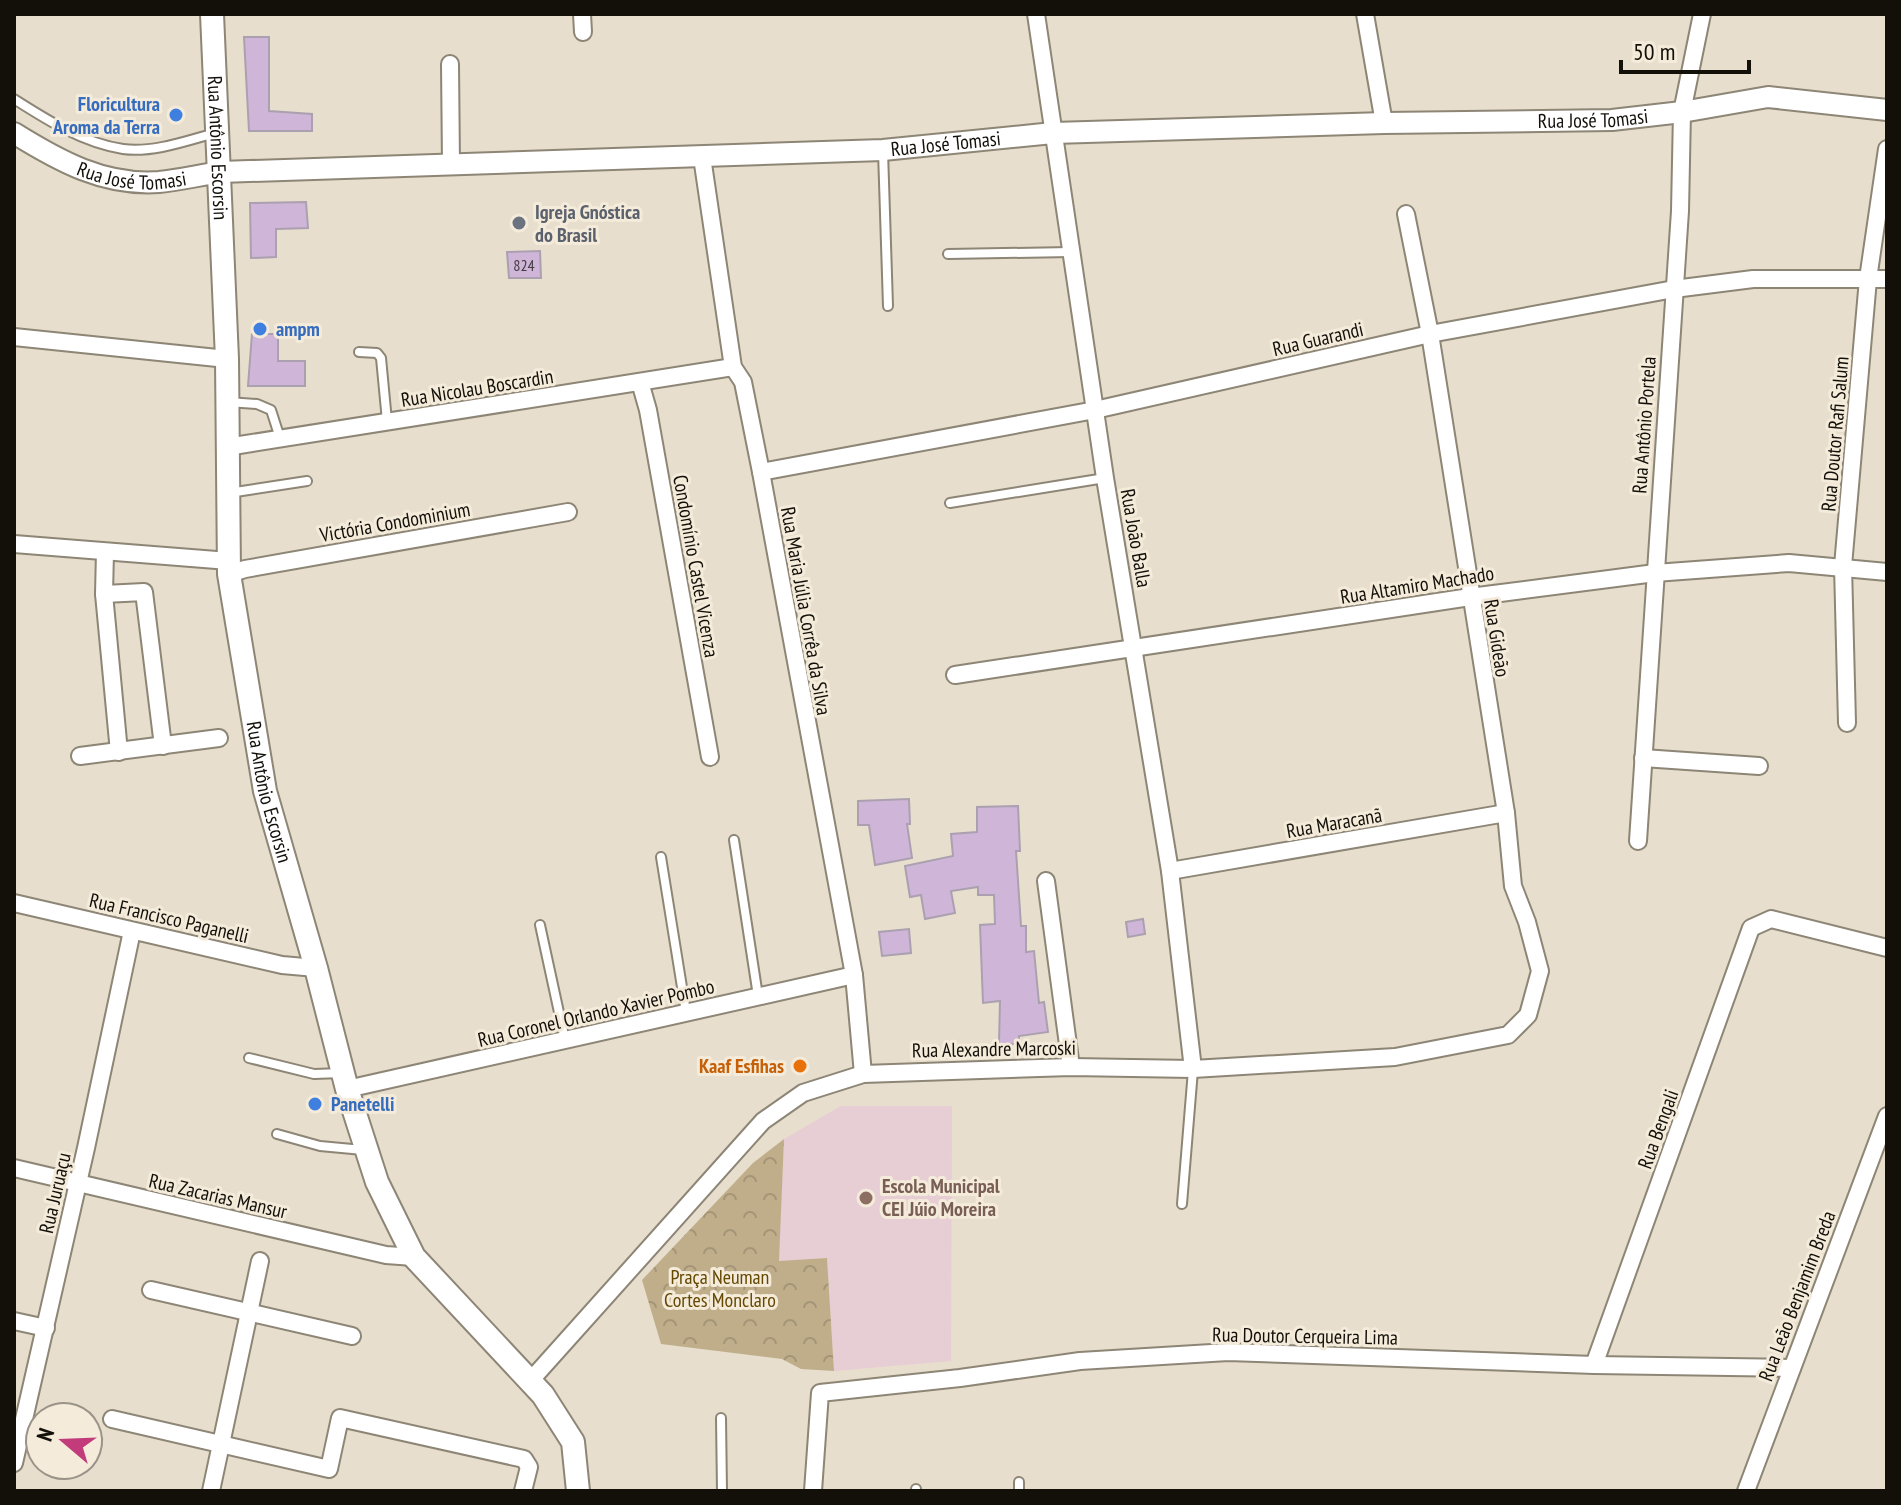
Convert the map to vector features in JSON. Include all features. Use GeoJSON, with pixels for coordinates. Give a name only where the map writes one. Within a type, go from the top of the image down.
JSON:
{"type":"FeatureCollection","features":[{"type":"Feature","properties":{"kind":"main road","name":"Rua Antônio Escorsin"},"geometry":{"type":"LineString","coordinates":[[212,14],[227,359],[229,567],[265,791],[345,1081],[377,1182],[414,1257],[531,1380],[573,1442],[578,1491]]}},
{"type":"Feature","properties":{"kind":"street"},"geometry":{"type":"LineString","coordinates":[[582,14],[583,32]]}},
{"type":"Feature","properties":{"kind":"street","name":"Rua João Balla"},"geometry":{"type":"LineString","coordinates":[[1036,14],[1105,478],[1170,871],[1193,1069]]}},
{"type":"Feature","properties":{"kind":"street"},"geometry":{"type":"LineString","coordinates":[[1365,14],[1384,123]]}},
{"type":"Feature","properties":{"kind":"street","name":"Rua Antônio Portela"},"geometry":{"type":"LineString","coordinates":[[1638,841],[1680,211],[1682,112],[1702,14]]}},
{"type":"Feature","properties":{"kind":"street"},"geometry":{"type":"LineString","coordinates":[[450,64],[451,164]]}},
{"type":"Feature","properties":{"kind":"street","name":"Rua José Tomasi"},"geometry":{"type":"LineString","coordinates":[[14,133],[47,154],[88,173],[118,181],[158,182],[221,172],[883,150],[1053,133],[1612,120],[1768,97],[1887,110]]}},
{"type":"Feature","properties":{"kind":"street","name":"Rua Doutor Rafi Salum"},"geometry":{"type":"LineString","coordinates":[[1847,723],[1843,566],[1868,279],[1887,149]]}},
{"type":"Feature","properties":{"kind":"street","name":"Rua Maria Júlia Corrêa da Silva"},"geometry":{"type":"LineString","coordinates":[[702,157],[733,367],[743,382],[761,472],[854,975],[863,1074]]}},
{"type":"Feature","properties":{"kind":"street","name":"Rua Gideão"},"geometry":{"type":"LineString","coordinates":[[1406,214],[1430,334],[1506,813],[1513,886],[1527,922],[1540,971]]}},
{"type":"Feature","properties":{"kind":"street","name":"Rua Guarandi"},"geometry":{"type":"LineString","coordinates":[[761,472],[1095,410],[1430,334],[1674,289],[1753,279],[1887,279]]}},
{"type":"Feature","properties":{"kind":"street"},"geometry":{"type":"LineString","coordinates":[[14,337],[227,359]]}},
{"type":"Feature","properties":{"kind":"street","name":"Rua Nicolau Boscardin"},"geometry":{"type":"LineString","coordinates":[[227,447],[733,367]]}},
{"type":"Feature","properties":{"kind":"street","name":"Condomínio Castel Vicenza"},"geometry":{"type":"LineString","coordinates":[[640,382],[651,425],[710,757]]}},
{"type":"Feature","properties":{"kind":"street","name":"Victória Condominium"},"geometry":{"type":"LineString","coordinates":[[14,544],[245,569],[568,512]]}},
{"type":"Feature","properties":{"kind":"street"},"geometry":{"type":"LineString","coordinates":[[105,552],[104,594],[119,752]]}},
{"type":"Feature","properties":{"kind":"street","name":"Rua Altamiro Machado"},"geometry":{"type":"LineString","coordinates":[[955,675],[1470,597],[1655,573],[1789,563],[1887,572]]}},
{"type":"Feature","properties":{"kind":"street"},"geometry":{"type":"LineString","coordinates":[[104,594],[144,592],[163,746]]}},
{"type":"Feature","properties":{"kind":"street"},"geometry":{"type":"LineString","coordinates":[[80,756],[219,738]]}},
{"type":"Feature","properties":{"kind":"street"},"geometry":{"type":"LineString","coordinates":[[1643,758],[1759,766]]}},
{"type":"Feature","properties":{"kind":"street","name":"Rua Maracanã"},"geometry":{"type":"LineString","coordinates":[[1170,871],[1506,813]]}},
{"type":"Feature","properties":{"kind":"street"},"geometry":{"type":"LineString","coordinates":[[1046,881],[1071,1067]]}},
{"type":"Feature","properties":{"kind":"street","name":"Rua Francisco Paganelli"},"geometry":{"type":"LineString","coordinates":[[14,903],[282,965],[316,968]]}},
{"type":"Feature","properties":{"kind":"street","name":"Rua Bengali"},"geometry":{"type":"LineString","coordinates":[[1594,1365],[1751,928],[1771,919],[1887,948]]}},
{"type":"Feature","properties":{"kind":"street","name":"Rua Juruaçu"},"geometry":{"type":"LineString","coordinates":[[14,1463],[132,931]]}},
{"type":"Feature","properties":{"kind":"street","name":"Rua Alexandre Marcoski"},"geometry":{"type":"LineString","coordinates":[[531,1380],[763,1121],[803,1093],[863,1074],[1071,1067],[1193,1069],[1395,1057],[1508,1035],[1528,1015],[1540,971]]}},
{"type":"Feature","properties":{"kind":"street","name":"Rua Coronel Orlando Xavier Pombo"},"geometry":{"type":"LineString","coordinates":[[345,1081],[566,1041],[854,975]]}},
{"type":"Feature","properties":{"kind":"street","name":"Rua Leão Benjamim Breda"},"geometry":{"type":"LineString","coordinates":[[1746,1491],[1887,1116]]}},
{"type":"Feature","properties":{"kind":"street","name":"Rua Zacarias Mansur"},"geometry":{"type":"LineString","coordinates":[[14,1168],[386,1255],[414,1257]]}},
{"type":"Feature","properties":{"kind":"street"},"geometry":{"type":"LineString","coordinates":[[211,1491],[260,1261]]}},
{"type":"Feature","properties":{"kind":"street"},"geometry":{"type":"LineString","coordinates":[[151,1290],[352,1336]]}},
{"type":"Feature","properties":{"kind":"street"},"geometry":{"type":"LineString","coordinates":[[14,1321],[46,1328]]}},
{"type":"Feature","properties":{"kind":"street","name":"Rua Doutor Cerqueira Lima"},"geometry":{"type":"LineString","coordinates":[[813,1491],[820,1393],[1080,1361],[1228,1352],[1594,1365],[1792,1368]]}},
{"type":"Feature","properties":{"kind":"street"},"geometry":{"type":"LineString","coordinates":[[112,1419],[329,1469],[340,1418],[524,1459],[529,1467],[523,1491]]}},
{"type":"Feature","properties":{"kind":"lane"},"geometry":{"type":"LineString","coordinates":[[14,99],[66,131],[123,149],[162,147],[219,132]]}},
{"type":"Feature","properties":{"kind":"lane"},"geometry":{"type":"LineString","coordinates":[[883,150],[888,306]]}},
{"type":"Feature","properties":{"kind":"lane"},"geometry":{"type":"LineString","coordinates":[[948,254],[1071,252]]}},
{"type":"Feature","properties":{"kind":"lane"},"geometry":{"type":"LineString","coordinates":[[359,352],[377,353],[381,358],[387,422]]}},
{"type":"Feature","properties":{"kind":"lane"},"geometry":{"type":"LineString","coordinates":[[227,401],[257,404],[271,410],[280,439]]}},
{"type":"Feature","properties":{"kind":"lane"},"geometry":{"type":"LineString","coordinates":[[950,503],[1105,478]]}},
{"type":"Feature","properties":{"kind":"lane"},"geometry":{"type":"LineString","coordinates":[[228,493],[307,481]]}},
{"type":"Feature","properties":{"kind":"lane"},"geometry":{"type":"LineString","coordinates":[[734,840],[758,996]]}},
{"type":"Feature","properties":{"kind":"lane"},"geometry":{"type":"LineString","coordinates":[[661,857],[687,1013]]}},
{"type":"Feature","properties":{"kind":"lane"},"geometry":{"type":"LineString","coordinates":[[540,925],[566,1041]]}},
{"type":"Feature","properties":{"kind":"lane"},"geometry":{"type":"LineString","coordinates":[[249,1058],[345,1081]]}},
{"type":"Feature","properties":{"kind":"lane"},"geometry":{"type":"LineString","coordinates":[[1182,1204],[1193,1069]]}},
{"type":"Feature","properties":{"kind":"lane"},"geometry":{"type":"LineString","coordinates":[[277,1134],[320,1146],[367,1150]]}},
{"type":"Feature","properties":{"kind":"lane"},"geometry":{"type":"LineString","coordinates":[[721,1418],[722,1491]]}},
{"type":"Feature","properties":{"kind":"shaded area","name":"Escola Municipal CEI Júio Moreira"},"geometry":{"type":"Polygon","coordinates":[[[841,1106],[952,1106],[951,1361],[834,1371],[827,1258],[778,1262],[784,1139],[841,1106]]]}},
{"type":"Feature","properties":{"kind":"green space","name":"Praça Neuman Cortes Monclaro"},"geometry":{"type":"Polygon","coordinates":[[[784,1139],[779,1261],[827,1258],[834,1371],[801,1369],[782,1359],[661,1344],[642,1280],[753,1163],[784,1139]]]}},
{"type":"Feature","properties":{"kind":"building"},"geometry":{"type":"Polygon","coordinates":[[[244,37],[269,37],[269,111],[312,114],[312,131],[249,131],[244,37]]]}},
{"type":"Feature","properties":{"kind":"building"},"geometry":{"type":"Polygon","coordinates":[[[306,202],[308,228],[276,229],[276,257],[251,258],[250,203],[306,202]]]}},
{"type":"Feature","properties":{"kind":"building"},"geometry":{"type":"Polygon","coordinates":[[[540,251],[541,278],[509,278],[507,252],[540,251]]]}},
{"type":"Feature","properties":{"kind":"building"},"geometry":{"type":"Polygon","coordinates":[[[252,334],[278,334],[278,361],[305,361],[305,386],[248,386],[252,334]]]}},
{"type":"Feature","properties":{"kind":"building"},"geometry":{"type":"Polygon","coordinates":[[[909,799],[910,824],[907,824],[912,858],[875,865],[869,825],[858,825],[858,801],[909,799]]]}},
{"type":"Feature","properties":{"kind":"building"},"geometry":{"type":"Polygon","coordinates":[[[1018,806],[1020,851],[1016,851],[1021,926],[1026,926],[1026,952],[1034,951],[1039,1003],[1044,1002],[1048,1032],[1019,1036],[1019,1044],[999,1044],[1000,1001],[983,1003],[980,925],[995,924],[994,895],[978,895],[978,887],[951,891],[955,913],[925,919],[921,895],[910,897],[905,866],[953,856],[951,834],[977,832],[977,807],[1018,806]]]}},
{"type":"Feature","properties":{"kind":"building"},"geometry":{"type":"Polygon","coordinates":[[[1143,919],[1145,934],[1128,937],[1126,922],[1143,919]]]}},
{"type":"Feature","properties":{"kind":"building"},"geometry":{"type":"Polygon","coordinates":[[[909,929],[911,953],[882,956],[879,932],[909,929]]]}},
{"type":"Feature","properties":{"kind":"place","name":"Floricultura Aroma da Terra"},"geometry":{"type":"Point","coordinates":[176,115]}},
{"type":"Feature","properties":{"kind":"place","name":"Igreja Gnóstica do Brasil"},"geometry":{"type":"Point","coordinates":[519,223]}},
{"type":"Feature","properties":{"kind":"place","name":"ampm"},"geometry":{"type":"Point","coordinates":[260,329]}},
{"type":"Feature","properties":{"kind":"place","name":"Kaaf Esfihas"},"geometry":{"type":"Point","coordinates":[800,1066]}},
{"type":"Feature","properties":{"kind":"place","name":"Panetelli"},"geometry":{"type":"Point","coordinates":[315,1104]}},
{"type":"Feature","properties":{"kind":"place","name":"Escola Municipal CEI Júio Moreira"},"geometry":{"type":"Point","coordinates":[866,1198]}}]}
